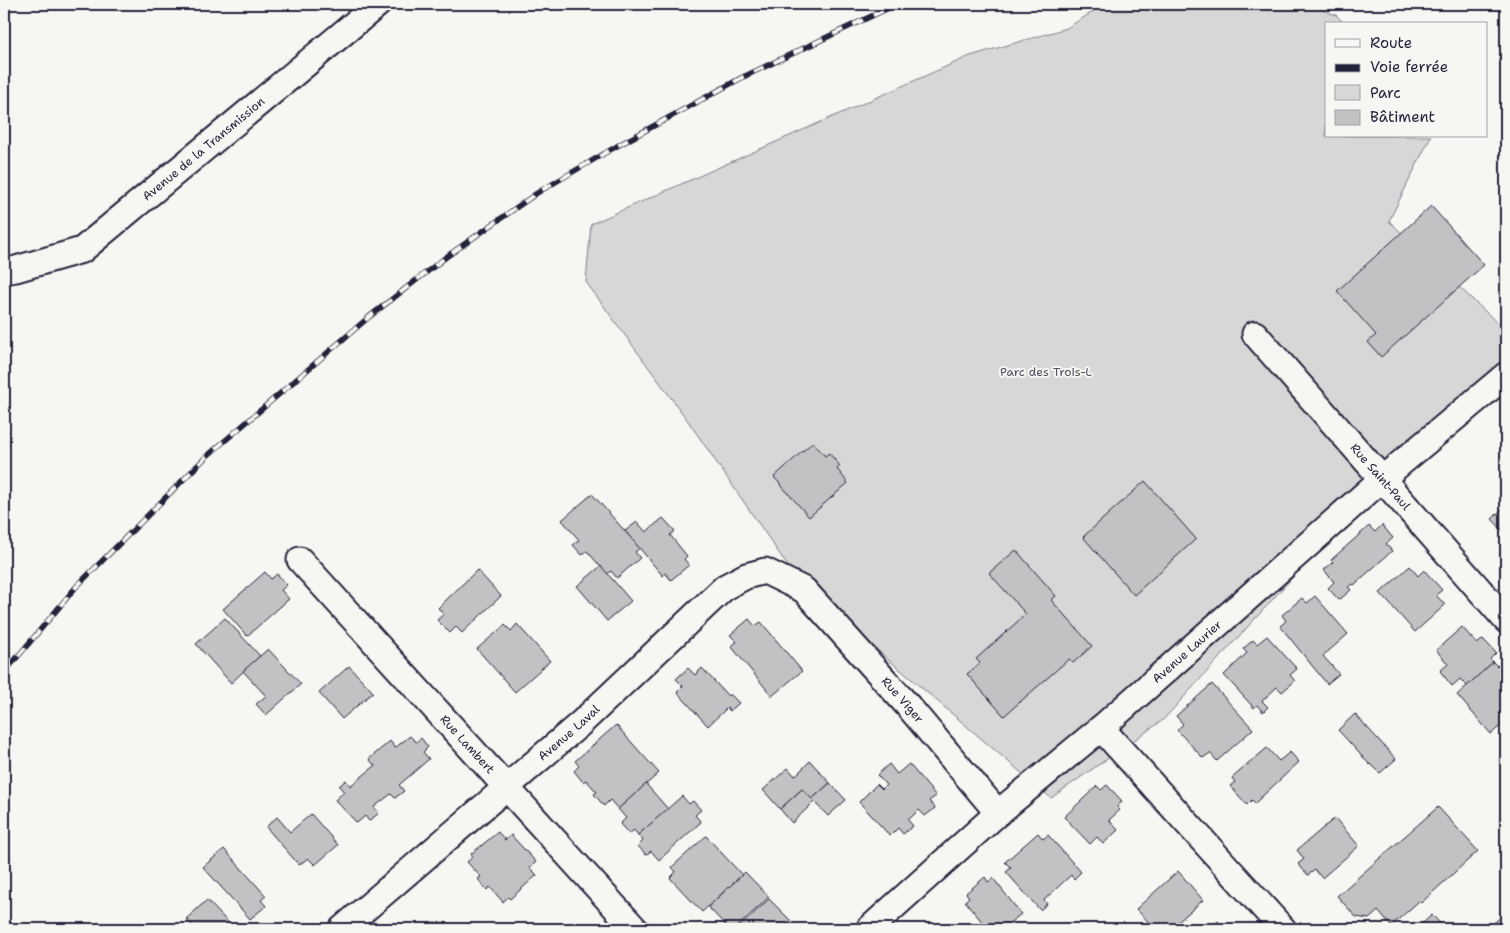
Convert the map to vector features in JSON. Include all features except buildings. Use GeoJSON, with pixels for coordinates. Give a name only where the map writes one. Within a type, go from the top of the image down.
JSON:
{"type":"FeatureCollection","features":[{"type":"Feature","properties":{"kind":"street","name":"Avenue de la Transmission"},"geometry":{"type":"LineString","coordinates":[[10,270],[82,250],[378,4]]}},
{"type":"Feature","properties":{"kind":"street","name":"Rue Saint-Paul"},"geometry":{"type":"LineString","coordinates":[[1255,334],[1506,620]]}},
{"type":"Feature","properties":{"kind":"street","name":"Avenue Laurier"},"geometry":{"type":"LineString","coordinates":[[869,929],[998,813],[1101,728],[1382,479],[1506,375]]}},
{"type":"Feature","properties":{"kind":"street","name":"Rue Lambert"},"geometry":{"type":"LineString","coordinates":[[300,560],[635,929]]}},
{"type":"Feature","properties":{"kind":"street","name":"Avenue Laval"},"geometry":{"type":"LineString","coordinates":[[342,929],[581,723],[725,588],[746,576],[765,570],[804,590]]}},
{"type":"Feature","properties":{"kind":"street","name":"Rue Viger"},"geometry":{"type":"LineString","coordinates":[[804,590],[909,707],[998,813]]}},
{"type":"Feature","properties":{"kind":"street"},"geometry":{"type":"LineString","coordinates":[[1101,728],[1283,929]]}},
{"type":"Feature","properties":{"kind":"green space","name":"Parc des Trois-L"},"geometry":{"type":"Polygon","coordinates":[[[1105,4],[1305,4],[1336,15],[1343,22],[1325,22],[1325,138],[1430,138],[1389,221],[1506,331],[1506,371],[1382,479],[1163,720],[1051,798],[801,585],[688,421],[586,282],[591,224],[970,56],[1067,28],[1105,4]]]}},
{"type":"Feature","properties":{"kind":"railway"},"geometry":{"type":"LineString","coordinates":[[4,673],[76,587],[206,457],[369,317],[446,257],[537,193],[617,146],[743,77],[897,4]]}}]}
